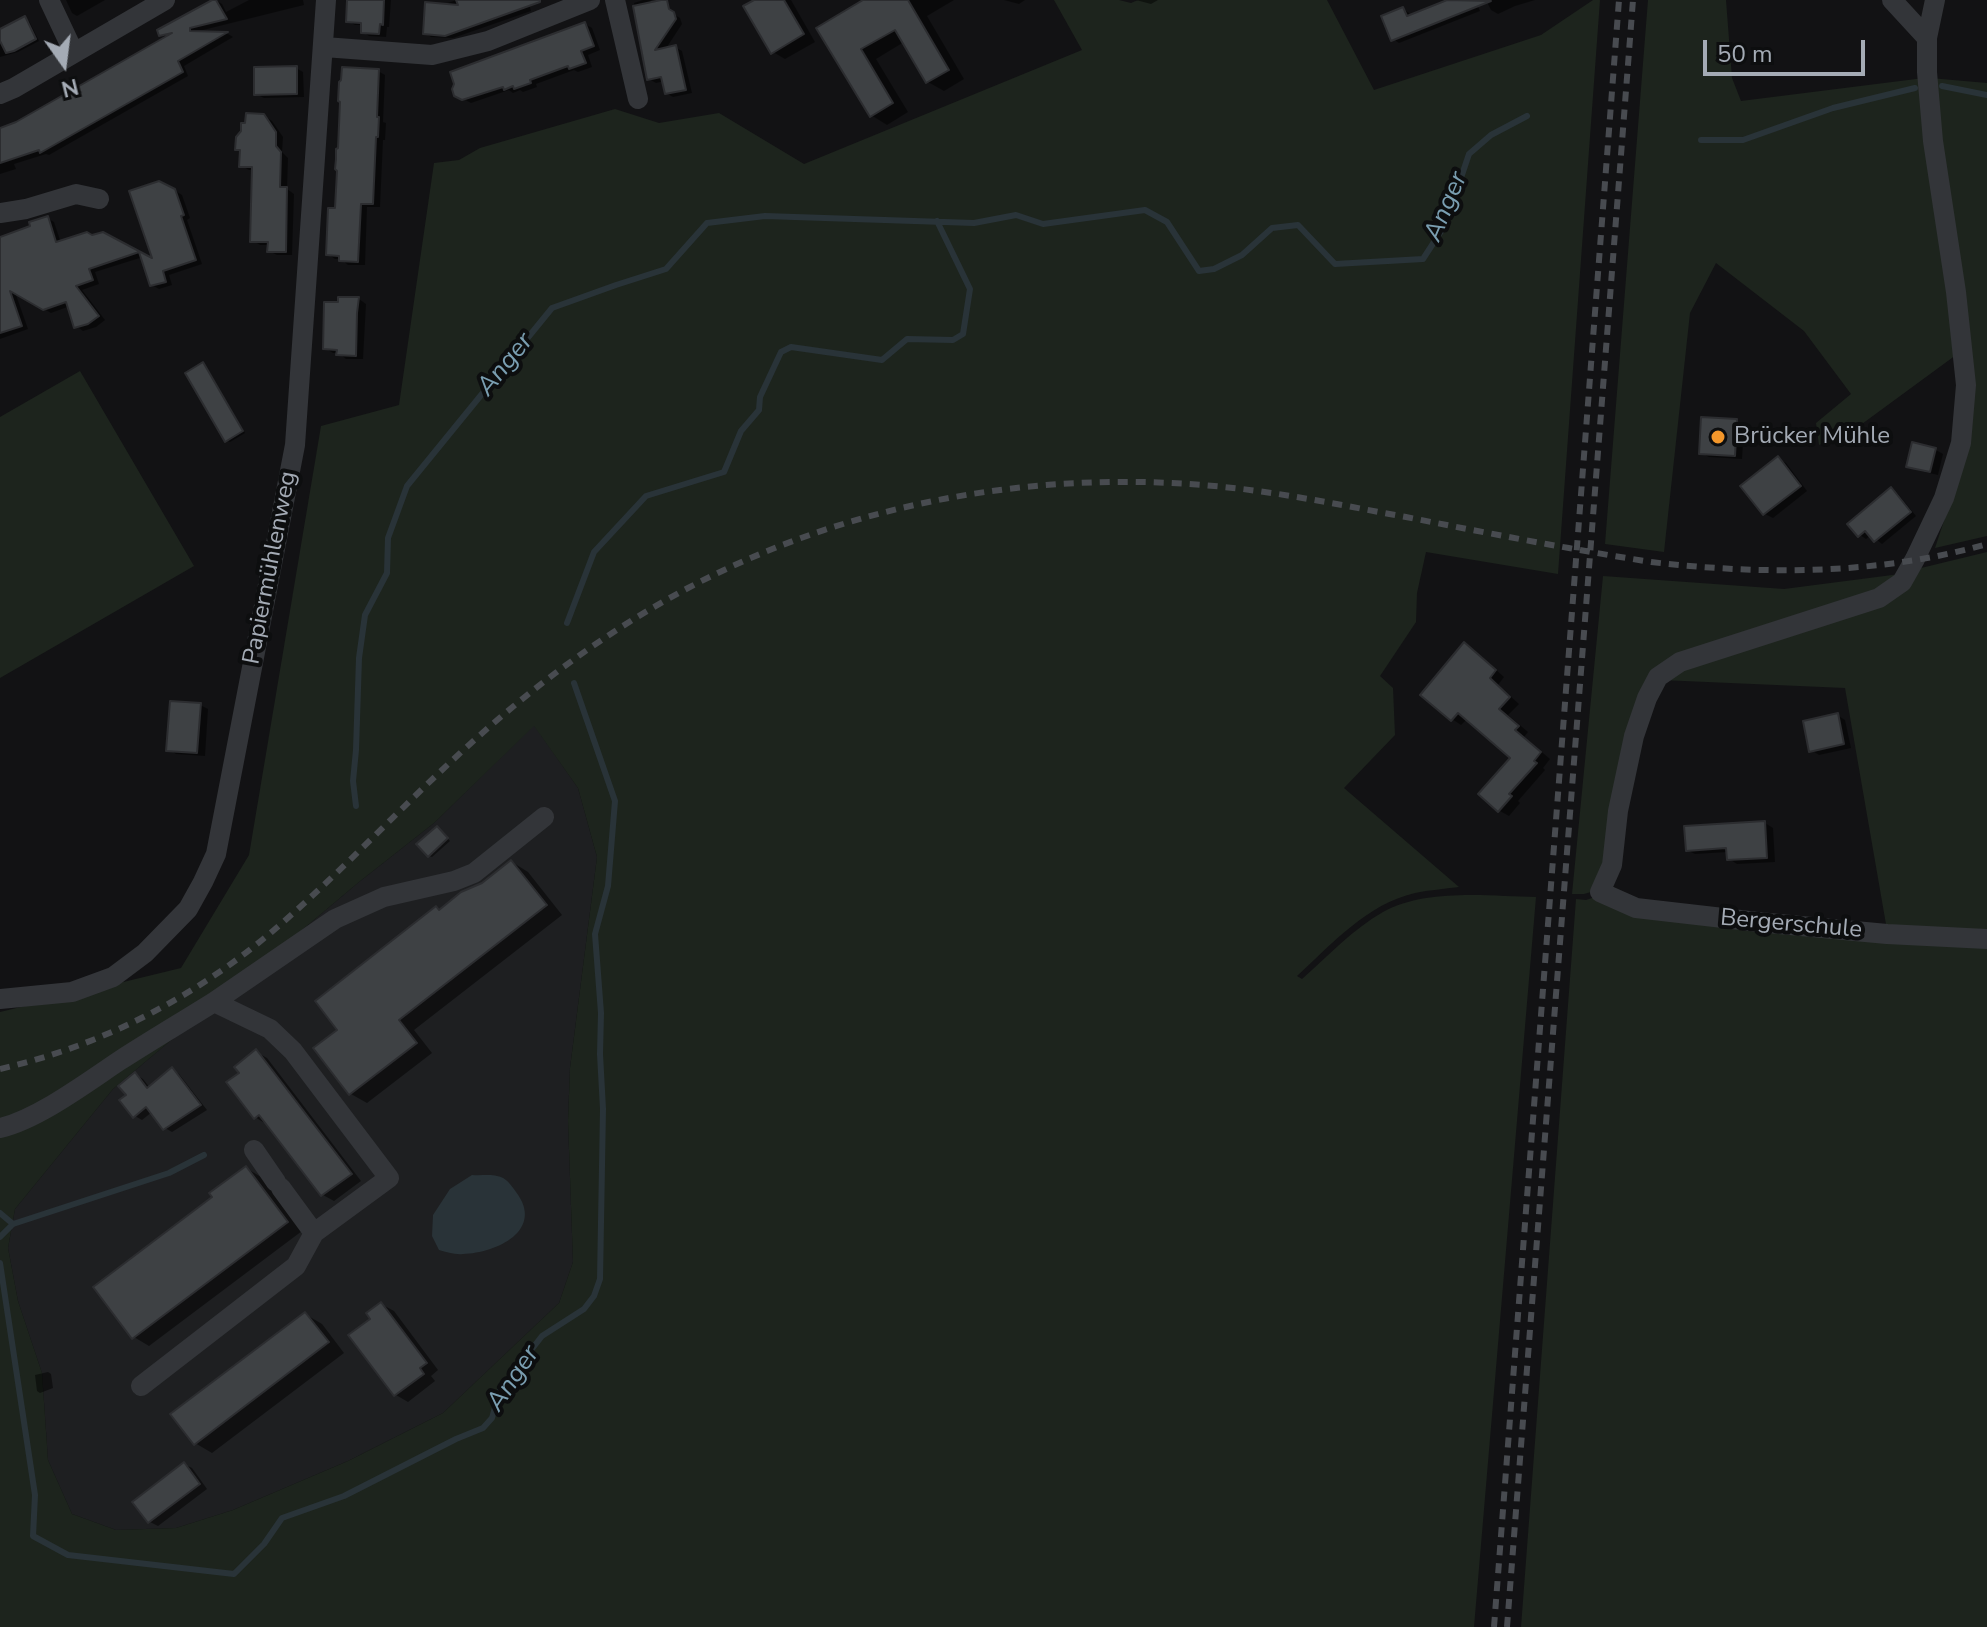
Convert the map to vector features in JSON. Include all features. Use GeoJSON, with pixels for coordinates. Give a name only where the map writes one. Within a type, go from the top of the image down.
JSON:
{"type":"FeatureCollection","features":[{"type":"Feature","properties":{"kind":"street"},"geometry":{"type":"LineString","coordinates":[[49,0],[74,53]]}},
{"type":"Feature","properties":{"kind":"street"},"geometry":{"type":"LineString","coordinates":[[0,94],[165,0]]}},
{"type":"Feature","properties":{"kind":"street","name":"Papiermühlenweg"},"geometry":{"type":"LineString","coordinates":[[0,999],[72,992],[113,977],[145,953],[188,909],[216,854],[295,445],[326,0]]}},
{"type":"Feature","properties":{"kind":"street"},"geometry":{"type":"LineString","coordinates":[[324,47],[432,55],[488,41],[590,0]]}},
{"type":"Feature","properties":{"kind":"street"},"geometry":{"type":"LineString","coordinates":[[615,0],[638,99]]}},
{"type":"Feature","properties":{"kind":"street"},"geometry":{"type":"LineString","coordinates":[[1892,0],[1927,38]]}},
{"type":"Feature","properties":{"kind":"street"},"geometry":{"type":"LineString","coordinates":[[1927,38],[1935,0]]}},
{"type":"Feature","properties":{"kind":"street","name":"Bergerschule"},"geometry":{"type":"LineString","coordinates":[[1927,38],[1933,141],[1956,292],[1966,385],[1961,443],[1944,498],[1902,582],[1879,598],[1680,662],[1658,677],[1634,736],[1618,811],[1612,865],[1600,892],[1636,908],[1773,924],[1987,939]]}},
{"type":"Feature","properties":{"kind":"street"},"geometry":{"type":"LineString","coordinates":[[0,213],[26,209],[76,194],[99,199]]}},
{"type":"Feature","properties":{"kind":"street"},"geometry":{"type":"LineString","coordinates":[[0,1128],[61,1099],[214,1002],[335,919],[384,897],[454,881],[474,873],[544,817]]}},
{"type":"Feature","properties":{"kind":"street"},"geometry":{"type":"LineString","coordinates":[[141,1386],[296,1266],[314,1233],[389,1178],[293,1051],[270,1029],[214,1002]]}},
{"type":"Feature","properties":{"kind":"street"},"geometry":{"type":"LineString","coordinates":[[254,1150],[314,1233]]}},
{"type":"Feature","properties":{"kind":"shaded area"},"geometry":{"type":"Polygon","coordinates":[[[1054,0],[1119,0],[1131,3],[1138,0],[1327,0],[1374,90],[1541,35],[1593,0],[1600,0],[1558,574],[1426,552],[1417,593],[1416,622],[1380,676],[1393,688],[1395,735],[1344,788],[1459,887],[1415,893],[1381,906],[1351,927],[1297,976],[1302,979],[1361,926],[1400,904],[1438,896],[1536,897],[1474,1627],[0,1627],[0,1012],[181,968],[249,855],[321,426],[399,405],[434,163],[459,160],[480,148],[615,109],[659,123],[719,113],[804,164],[1082,50],[1054,0]],[[534,726],[434,823],[359,882],[113,1089],[15,1209],[8,1248],[18,1301],[42,1373],[48,1460],[72,1514],[116,1530],[176,1528],[233,1510],[348,1461],[443,1413],[559,1303],[573,1262],[568,1121],[570,1068],[597,857],[578,788],[534,726]]]}},
{"type":"Feature","properties":{"kind":"shaded area"},"geometry":{"type":"Polygon","coordinates":[[[1648,0],[1726,0],[1732,78],[1741,101],[1924,78],[1956,355],[1851,432],[1819,445],[1816,423],[1851,394],[1804,331],[1716,263],[1690,313],[1664,552],[1605,544],[1648,0]]]}},
{"type":"Feature","properties":{"kind":"shaded area"},"geometry":{"type":"Polygon","coordinates":[[[1930,78],[1987,83],[1987,536],[1935,548],[1970,442],[1930,78]]]}},
{"type":"Feature","properties":{"kind":"shaded area"},"geometry":{"type":"Polygon","coordinates":[[[80,371],[194,566],[0,678],[0,417],[80,371]]]}},
{"type":"Feature","properties":{"kind":"shaded area"},"geometry":{"type":"Polygon","coordinates":[[[1987,552],[1987,934],[1887,930],[1845,688],[1661,680],[1682,665],[1882,604],[1921,568],[1987,552]]]}},
{"type":"Feature","properties":{"kind":"shaded area"},"geometry":{"type":"Polygon","coordinates":[[[1900,574],[1898,581],[1657,675],[1598,890],[1572,894],[1603,576],[1784,589],[1900,574]]]}},
{"type":"Feature","properties":{"kind":"shaded area"},"geometry":{"type":"Polygon","coordinates":[[[534,725],[578,788],[597,857],[570,1068],[568,1121],[573,1262],[559,1303],[443,1413],[348,1461],[233,1510],[176,1528],[116,1530],[72,1514],[48,1460],[42,1373],[18,1301],[8,1248],[15,1209],[113,1089],[359,882],[434,823],[534,725]]]}},
{"type":"Feature","properties":{"kind":"shaded area"},"geometry":{"type":"Polygon","coordinates":[[[1601,895],[1987,942],[1987,1627],[1521,1627],[1576,899],[1586,900],[1601,895]]]}},
{"type":"Feature","properties":{"kind":"shaded area"},"geometry":{"type":"Polygon","coordinates":[[[472,1175],[494,1175],[508,1182],[523,1206],[525,1218],[521,1228],[502,1244],[476,1253],[439,1250],[432,1236],[433,1215],[450,1189],[472,1175]]]}},
{"type":"Feature","properties":{"kind":"building"},"geometry":{"type":"Polygon","coordinates":[[[216,0],[227,19],[190,28],[190,31],[228,32],[178,61],[183,72],[40,153],[39,150],[0,163],[0,128],[16,122],[172,33],[159,36],[157,30],[216,0]]]}},
{"type":"Feature","properties":{"kind":"building"},"geometry":{"type":"Polygon","coordinates":[[[347,0],[384,0],[383,25],[380,24],[379,34],[361,33],[361,23],[346,22],[347,0]]]}},
{"type":"Feature","properties":{"kind":"building"},"geometry":{"type":"Polygon","coordinates":[[[456,0],[540,2],[445,36],[423,34],[425,2],[458,5],[456,0]]]}},
{"type":"Feature","properties":{"kind":"building"},"geometry":{"type":"Polygon","coordinates":[[[667,0],[676,19],[655,50],[676,45],[686,90],[665,94],[661,77],[647,80],[633,6],[667,0]]]}},
{"type":"Feature","properties":{"kind":"building"},"geometry":{"type":"Polygon","coordinates":[[[754,0],[784,0],[804,34],[771,54],[743,6],[754,0]]]}},
{"type":"Feature","properties":{"kind":"building"},"geometry":{"type":"Polygon","coordinates":[[[863,0],[908,0],[949,70],[926,83],[895,30],[861,49],[893,103],[870,117],[816,28],[863,0]]]}},
{"type":"Feature","properties":{"kind":"building"},"geometry":{"type":"Polygon","coordinates":[[[1447,0],[1491,1],[1391,41],[1381,16],[1403,7],[1407,16],[1447,0]]]}},
{"type":"Feature","properties":{"kind":"building"},"geometry":{"type":"Polygon","coordinates":[[[25,16],[36,39],[6,53],[0,41],[0,29],[25,16]]]}},
{"type":"Feature","properties":{"kind":"building"},"geometry":{"type":"Polygon","coordinates":[[[585,22],[594,46],[581,51],[586,63],[569,69],[568,66],[514,89],[513,86],[504,90],[503,87],[462,100],[454,96],[450,72],[585,22]]]}},
{"type":"Feature","properties":{"kind":"building"},"geometry":{"type":"Polygon","coordinates":[[[297,66],[297,94],[254,95],[254,67],[297,66]]]}},
{"type":"Feature","properties":{"kind":"building"},"geometry":{"type":"Polygon","coordinates":[[[342,67],[379,69],[373,204],[361,204],[358,262],[339,261],[339,256],[326,255],[328,208],[335,208],[342,67]]]}},
{"type":"Feature","properties":{"kind":"building"},"geometry":{"type":"Polygon","coordinates":[[[246,113],[264,114],[276,132],[276,146],[281,152],[280,187],[287,187],[286,252],[267,252],[268,242],[250,242],[252,167],[239,167],[240,150],[235,150],[236,137],[241,131],[241,123],[245,123],[246,113]]]}},
{"type":"Feature","properties":{"kind":"building"},"geometry":{"type":"Polygon","coordinates":[[[159,181],[175,189],[196,260],[163,271],[166,282],[150,286],[139,252],[89,269],[93,280],[76,286],[99,316],[88,324],[74,328],[66,302],[43,310],[10,291],[22,326],[0,333],[0,237],[48,216],[56,242],[87,232],[92,235],[103,232],[152,258],[129,191],[159,181]]]}},
{"type":"Feature","properties":{"kind":"building"},"geometry":{"type":"Polygon","coordinates":[[[338,297],[359,297],[356,356],[336,355],[337,350],[323,349],[324,302],[338,302],[338,297]]]}},
{"type":"Feature","properties":{"kind":"building"},"geometry":{"type":"Polygon","coordinates":[[[203,362],[243,431],[225,442],[185,373],[203,362]]]}},
{"type":"Feature","properties":{"kind":"building","name":"Brücker Mühle"},"geometry":{"type":"Polygon","coordinates":[[[1701,417],[1737,419],[1735,456],[1699,454],[1701,417]]]}},
{"type":"Feature","properties":{"kind":"building"},"geometry":{"type":"Polygon","coordinates":[[[1912,442],[1936,448],[1930,472],[1906,467],[1912,442]]]}},
{"type":"Feature","properties":{"kind":"building"},"geometry":{"type":"Polygon","coordinates":[[[1778,456],[1801,486],[1763,515],[1740,486],[1778,456]]]}},
{"type":"Feature","properties":{"kind":"building"},"geometry":{"type":"Polygon","coordinates":[[[1891,487],[1911,512],[1874,542],[1865,531],[1858,537],[1847,524],[1891,487]]]}},
{"type":"Feature","properties":{"kind":"building"},"geometry":{"type":"Polygon","coordinates":[[[1464,642],[1496,670],[1490,678],[1510,697],[1499,709],[1519,726],[1515,730],[1541,752],[1534,761],[1537,763],[1509,794],[1512,796],[1498,812],[1478,794],[1510,758],[1458,713],[1451,721],[1420,695],[1464,642]]]}},
{"type":"Feature","properties":{"kind":"building"},"geometry":{"type":"Polygon","coordinates":[[[170,701],[201,703],[197,753],[166,751],[170,701]]]}},
{"type":"Feature","properties":{"kind":"building"},"geometry":{"type":"Polygon","coordinates":[[[1838,713],[1844,744],[1809,752],[1803,721],[1838,713]]]}},
{"type":"Feature","properties":{"kind":"building"},"geometry":{"type":"Polygon","coordinates":[[[1765,821],[1767,858],[1727,860],[1726,848],[1686,851],[1684,826],[1765,821]]]}},
{"type":"Feature","properties":{"kind":"building"},"geometry":{"type":"Polygon","coordinates":[[[437,826],[448,838],[428,857],[416,844],[437,826]]]}},
{"type":"Feature","properties":{"kind":"building"},"geometry":{"type":"Polygon","coordinates":[[[511,860],[547,905],[399,1020],[417,1043],[349,1095],[313,1048],[337,1030],[315,1001],[436,906],[439,910],[511,860]]]}},
{"type":"Feature","properties":{"kind":"building"},"geometry":{"type":"Polygon","coordinates":[[[256,1049],[352,1174],[321,1196],[259,1115],[254,1119],[226,1082],[239,1073],[234,1067],[256,1049]]]}},
{"type":"Feature","properties":{"kind":"building"},"geometry":{"type":"Polygon","coordinates":[[[172,1067],[201,1105],[163,1130],[146,1107],[133,1118],[119,1100],[126,1095],[118,1086],[135,1072],[147,1088],[172,1067]]]}},
{"type":"Feature","properties":{"kind":"building"},"geometry":{"type":"Polygon","coordinates":[[[246,1166],[288,1222],[132,1339],[93,1287],[212,1197],[209,1193],[246,1166]]]}},
{"type":"Feature","properties":{"kind":"building"},"geometry":{"type":"Polygon","coordinates":[[[381,1302],[427,1363],[420,1368],[424,1374],[394,1396],[348,1335],[370,1319],[366,1313],[381,1302]]]}},
{"type":"Feature","properties":{"kind":"building"},"geometry":{"type":"Polygon","coordinates":[[[305,1312],[329,1342],[194,1445],[170,1414],[305,1312]]]}},
{"type":"Feature","properties":{"kind":"building"},"geometry":{"type":"Polygon","coordinates":[[[184,1462],[200,1484],[148,1523],[132,1502],[184,1462]]]}},
{"type":"Feature","properties":{"kind":"waterway","name":"Anger"},"geometry":{"type":"LineString","coordinates":[[1942,86],[1987,95]]}},
{"type":"Feature","properties":{"kind":"waterway","name":"Anger"},"geometry":{"type":"LineString","coordinates":[[1701,140],[1743,140],[1833,108],[1915,88]]}},
{"type":"Feature","properties":{"kind":"waterway","name":"Anger"},"geometry":{"type":"LineString","coordinates":[[356,806],[353,781],[359,658],[365,615],[387,573],[388,538],[407,486],[552,308],[666,269],[707,223],[765,216],[974,223],[1016,215],[1043,224],[1145,210],[1167,222],[1199,271],[1214,269],[1242,255],[1272,228],[1298,225],[1335,264],[1423,259],[1445,225],[1469,154],[1491,135],[1527,116]]}},
{"type":"Feature","properties":{"kind":"waterway","name":"Anger"},"geometry":{"type":"LineString","coordinates":[[567,623],[594,552],[646,496],[724,472],[741,431],[759,410],[760,397],[781,352],[791,347],[882,360],[907,339],[953,340],[963,334],[970,289],[937,221]]}},
{"type":"Feature","properties":{"kind":"waterway","name":"Anger"},"geometry":{"type":"LineString","coordinates":[[0,1263],[35,1495],[33,1536],[68,1555],[234,1574],[264,1544],[282,1518],[344,1496],[483,1428],[492,1418],[500,1390],[542,1336],[584,1309],[594,1296],[600,1279],[603,1109],[595,934],[608,886],[615,801],[574,683]]}},
{"type":"Feature","properties":{"kind":"waterway","name":"Anger"},"geometry":{"type":"LineString","coordinates":[[0,1237],[13,1224],[169,1173],[204,1155]]}},
{"type":"Feature","properties":{"kind":"waterway","name":"Anger"},"geometry":{"type":"LineString","coordinates":[[0,1213],[13,1224]]}},
{"type":"Feature","properties":{"kind":"railway"},"geometry":{"type":"LineString","coordinates":[[1494,1627],[1619,0]]}},
{"type":"Feature","properties":{"kind":"railway"},"geometry":{"type":"LineString","coordinates":[[1507,1627],[1633,0]]}},
{"type":"Feature","properties":{"kind":"railway"},"geometry":{"type":"LineString","coordinates":[[0,1069],[71,1048],[138,1020],[233,962],[312,896],[484,732],[538,686],[626,624],[688,588],[750,558],[815,533],[881,513],[948,498],[1017,488],[1155,482],[1270,493],[1590,552],[1693,566],[1778,570],[1862,567],[1905,562],[1987,544]]}},
{"type":"Feature","properties":{"kind":"place","name":"Brücker Mühle"},"geometry":{"type":"Point","coordinates":[1718,437]}}]}
